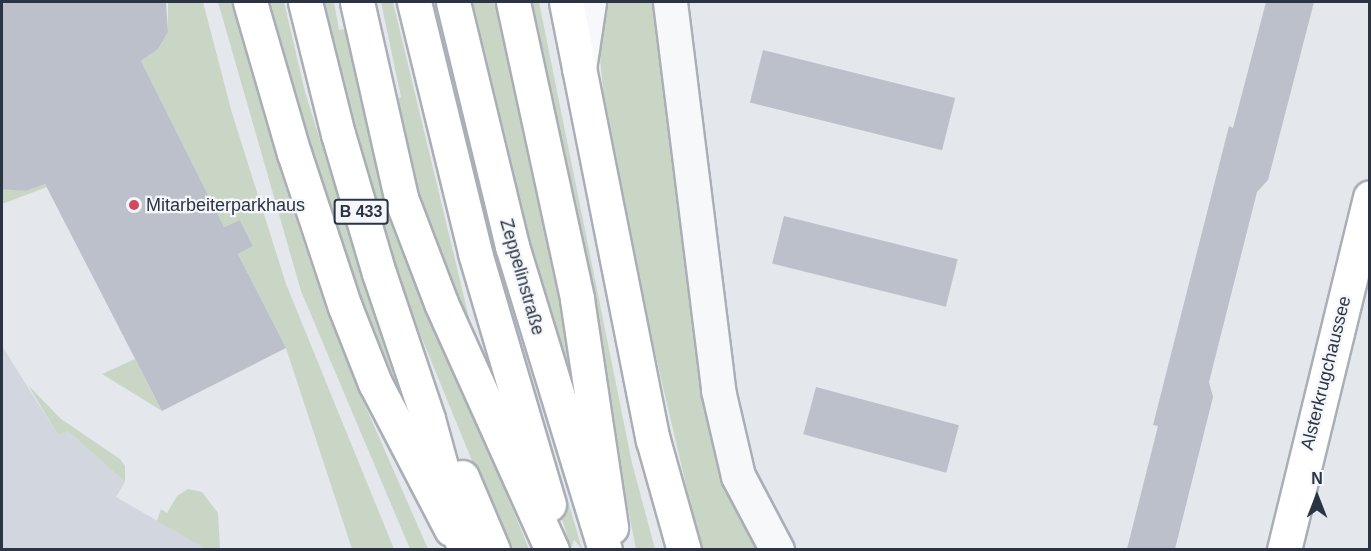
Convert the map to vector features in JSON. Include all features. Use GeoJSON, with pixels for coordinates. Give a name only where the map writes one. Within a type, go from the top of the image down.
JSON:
{"type":"FeatureCollection","features":[{"type":"Feature","properties":{"kind":"main road"},"geometry":{"type":"LineString","coordinates":[[250,2],[294,153],[345,307],[375,383],[463,549]]}},
{"type":"Feature","properties":{"kind":"main road","name":"B 433"},"geometry":{"type":"LineString","coordinates":[[305,2],[369,241],[428,418],[463,549]]}},
{"type":"Feature","properties":{"kind":"main road"},"geometry":{"type":"LineString","coordinates":[[357,2],[400,198],[441,303],[552,549]]}},
{"type":"Feature","properties":{"kind":"main road","name":"Zeppelinstraße"},"geometry":{"type":"LineString","coordinates":[[414,2],[475,253],[563,549]]}},
{"type":"Feature","properties":{"kind":"main road","name":"Zeppelinstraße"},"geometry":{"type":"LineString","coordinates":[[453,2],[512,246],[605,549]]}},
{"type":"Feature","properties":{"kind":"main road"},"geometry":{"type":"LineString","coordinates":[[513,2],[577,298],[606,476],[613,549]]}},
{"type":"Feature","properties":{"kind":"main road"},"geometry":{"type":"LineString","coordinates":[[566,2],[578,74],[653,440],[684,549]]}},
{"type":"Feature","properties":{"kind":"main road","name":"Alsterkrugchaussee"},"geometry":{"type":"LineString","coordinates":[[1284,549],[1370,197]]}},
{"type":"Feature","properties":{"kind":"main road"},"geometry":{"type":"LineString","coordinates":[[428,418],[467,485],[493,549]]}},
{"type":"Feature","properties":{"kind":"street"},"geometry":{"type":"LineString","coordinates":[[578,74],[589,2]]}},
{"type":"Feature","properties":{"kind":"street"},"geometry":{"type":"LineString","coordinates":[[670,2],[718,390],[738,476],[773,539]]}},
{"type":"Feature","properties":{"kind":"shaded area"},"geometry":{"type":"Polygon","coordinates":[[[2,346],[58,435],[68,431],[125,482],[116,497],[206,549],[2,549],[2,346]]]}},
{"type":"Feature","properties":{"kind":"green space"},"geometry":{"type":"Polygon","coordinates":[[[168,2],[203,2],[232,113],[286,284],[394,549],[352,549],[286,348],[238,254],[253,246],[240,220],[224,227],[141,61],[158,49],[168,32],[168,2]]]}},
{"type":"Feature","properties":{"kind":"green space"},"geometry":{"type":"Polygon","coordinates":[[[218,2],[236,2],[282,176],[314,273],[361,396],[428,549],[410,549],[301,291],[218,2]]]}},
{"type":"Feature","properties":{"kind":"green space"},"geometry":{"type":"Polygon","coordinates":[[[266,2],[284,2],[305,92],[403,405],[397,400],[309,161],[266,2]]]}},
{"type":"Feature","properties":{"kind":"green space"},"geometry":{"type":"Polygon","coordinates":[[[321,2],[334,2],[339,30],[349,28],[423,292],[529,549],[508,549],[390,260],[321,2]]]}},
{"type":"Feature","properties":{"kind":"green space"},"geometry":{"type":"Polygon","coordinates":[[[381,2],[393,2],[470,322],[463,316],[427,229],[404,155],[390,101],[401,97],[381,2]]]}},
{"type":"Feature","properties":{"kind":"green space"},"geometry":{"type":"Polygon","coordinates":[[[424,2],[433,2],[480,199],[582,549],[574,540],[571,549],[521,383],[424,2]]]}},
{"type":"Feature","properties":{"kind":"green space"},"geometry":{"type":"Polygon","coordinates":[[[469,2],[497,2],[582,399],[572,393],[506,162],[469,2]]]}},
{"type":"Feature","properties":{"kind":"green space"},"geometry":{"type":"Polygon","coordinates":[[[526,2],[539,2],[632,463],[655,549],[636,549],[526,2]]]}},
{"type":"Feature","properties":{"kind":"green space"},"geometry":{"type":"Polygon","coordinates":[[[595,2],[658,2],[762,549],[701,549],[623,216],[604,101],[595,2]]]}},
{"type":"Feature","properties":{"kind":"green space"},"geometry":{"type":"Polygon","coordinates":[[[45,184],[47,187],[2,204],[2,188],[26,191],[45,184]]]}},
{"type":"Feature","properties":{"kind":"green space"},"geometry":{"type":"Polygon","coordinates":[[[135,359],[162,411],[102,374],[135,359]]]}},
{"type":"Feature","properties":{"kind":"green space"},"geometry":{"type":"Polygon","coordinates":[[[28,385],[61,419],[120,459],[125,466],[125,482],[68,431],[58,435],[28,385]]]}},
{"type":"Feature","properties":{"kind":"green space"},"geometry":{"type":"Polygon","coordinates":[[[188,489],[202,492],[218,513],[220,549],[206,549],[157,521],[161,509],[167,513],[177,496],[188,489]]]}},
{"type":"Feature","properties":{"kind":"building","name":"Mitarbeiterparkhaus"},"geometry":{"type":"Polygon","coordinates":[[[2,2],[166,2],[168,32],[158,49],[141,61],[224,227],[240,220],[253,246],[238,254],[286,348],[162,411],[45,184],[26,191],[2,189],[2,2]]]}},
{"type":"Feature","properties":{"kind":"building"},"geometry":{"type":"Polygon","coordinates":[[[1266,2],[1314,2],[1268,180],[1257,192],[1209,382],[1213,397],[1175,549],[1127,549],[1158,426],[1153,425],[1229,126],[1233,128],[1266,2]]]}},
{"type":"Feature","properties":{"kind":"building"},"geometry":{"type":"Polygon","coordinates":[[[763,50],[955,98],[942,150],[750,102],[763,50]]]}},
{"type":"Feature","properties":{"kind":"building"},"geometry":{"type":"Polygon","coordinates":[[[784,216],[958,259],[946,307],[772,264],[784,216]]]}},
{"type":"Feature","properties":{"kind":"building"},"geometry":{"type":"Polygon","coordinates":[[[816,387],[959,425],[946,473],[803,434],[816,387]]]}},
{"type":"Feature","properties":{"kind":"place","name":"Mitarbeiterparkhaus"},"geometry":{"type":"Point","coordinates":[134,205]}}]}
